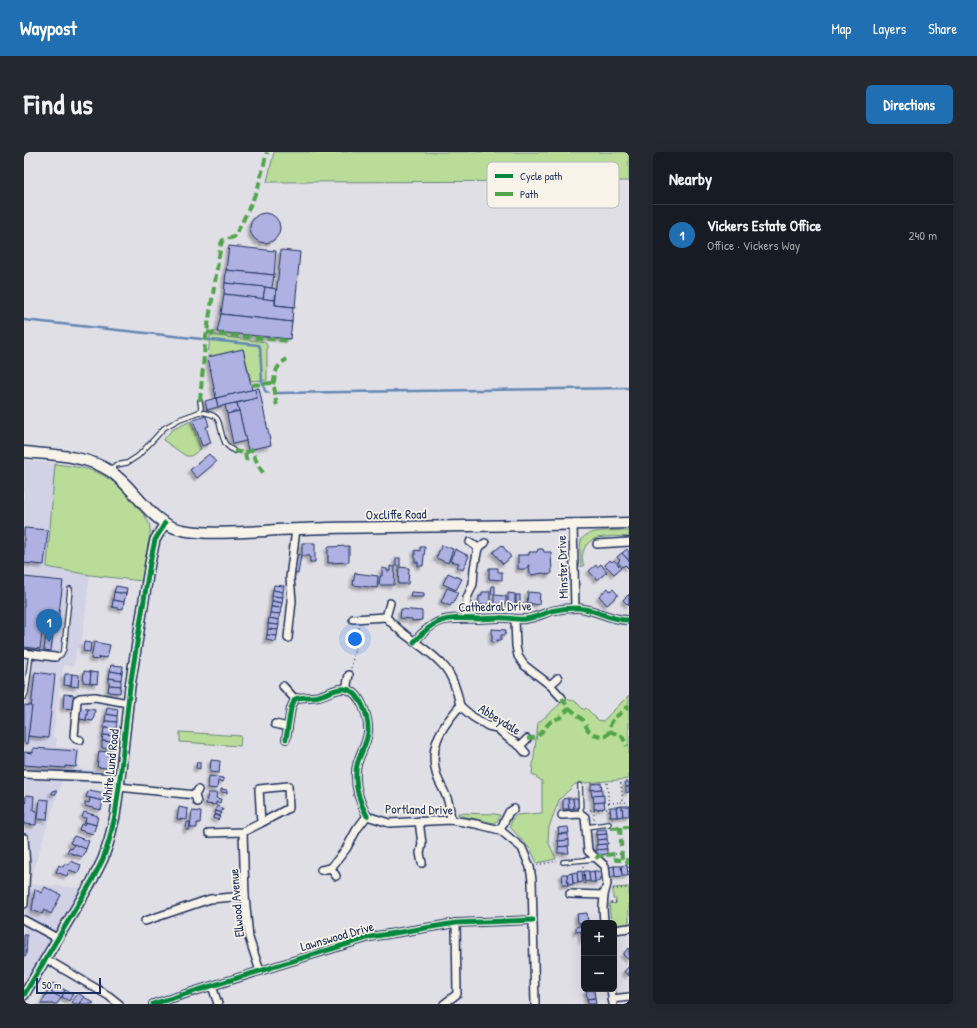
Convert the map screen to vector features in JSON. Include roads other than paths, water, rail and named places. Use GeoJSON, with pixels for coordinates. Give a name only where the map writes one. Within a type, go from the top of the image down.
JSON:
{"type":"FeatureCollection","features":[{"type":"Feature","properties":{"kind":"main road","name":"Oxcliffe Road"},"geometry":{"type":"LineString","coordinates":[[24,452],[79,459],[109,470],[126,485],[151,512],[172,527],[185,530],[228,533],[296,529],[629,523]]}},
{"type":"Feature","properties":{"kind":"street","name":"White Lund Road"},"geometry":{"type":"LineString","coordinates":[[24,994],[92,881],[103,859],[109,840],[115,816],[128,703],[154,540],[165,523]]}},
{"type":"Feature","properties":{"kind":"street","name":"Minster Drive"},"geometry":{"type":"LineString","coordinates":[[572,525],[575,608]]}},
{"type":"Feature","properties":{"kind":"street"},"geometry":{"type":"LineString","coordinates":[[288,638],[292,601],[290,578],[296,529]]}},
{"type":"Feature","properties":{"kind":"street"},"geometry":{"type":"LineString","coordinates":[[470,542],[478,548]]}},
{"type":"Feature","properties":{"kind":"street"},"geometry":{"type":"LineString","coordinates":[[597,544],[605,546],[629,542]]}},
{"type":"Feature","properties":{"kind":"street"},"geometry":{"type":"LineString","coordinates":[[466,618],[467,598],[473,584],[474,568],[478,548],[485,543]]}},
{"type":"Feature","properties":{"kind":"street"},"geometry":{"type":"LineString","coordinates":[[386,617],[390,603]]}},
{"type":"Feature","properties":{"kind":"street","name":"Cathedral Drive"},"geometry":{"type":"LineString","coordinates":[[414,642],[425,629],[446,619],[481,619],[498,617],[515,619],[535,618],[552,611],[575,608],[589,609],[612,618],[629,620]]}},
{"type":"Feature","properties":{"kind":"street"},"geometry":{"type":"LineString","coordinates":[[358,621],[386,617]]}},
{"type":"Feature","properties":{"kind":"street"},"geometry":{"type":"LineString","coordinates":[[386,617],[395,628],[443,665],[450,675],[459,699],[460,706],[439,734],[434,749],[434,765],[442,789],[448,801],[451,820]]}},
{"type":"Feature","properties":{"kind":"street"},"geometry":{"type":"LineString","coordinates":[[515,619],[518,656],[524,665],[550,685],[562,698]]}},
{"type":"Feature","properties":{"kind":"street"},"geometry":{"type":"LineString","coordinates":[[28,653],[55,657]]}},
{"type":"Feature","properties":{"kind":"street"},"geometry":{"type":"LineString","coordinates":[[346,689],[349,675]]}},
{"type":"Feature","properties":{"kind":"street"},"geometry":{"type":"LineString","coordinates":[[550,685],[558,678]]}},
{"type":"Feature","properties":{"kind":"street"},"geometry":{"type":"LineString","coordinates":[[286,686],[295,699]]}},
{"type":"Feature","properties":{"kind":"street"},"geometry":{"type":"LineString","coordinates":[[286,739],[291,708],[295,699],[305,696],[317,696],[340,689],[346,689],[355,694],[360,700],[367,719],[368,732],[362,755],[356,764],[355,775],[361,805],[367,816],[357,829],[346,849],[330,868],[322,870]]}},
{"type":"Feature","properties":{"kind":"street"},"geometry":{"type":"LineString","coordinates":[[80,740],[76,739],[74,736],[77,700],[80,698],[95,697],[128,703]]}},
{"type":"Feature","properties":{"kind":"street","name":"Abbeydale"},"geometry":{"type":"LineString","coordinates":[[460,706],[488,726],[497,728],[520,746],[526,753]]}},
{"type":"Feature","properties":{"kind":"street"},"geometry":{"type":"LineString","coordinates":[[276,724],[288,727]]}},
{"type":"Feature","properties":{"kind":"street"},"geometry":{"type":"LineString","coordinates":[[520,746],[527,738]]}},
{"type":"Feature","properties":{"kind":"street"},"geometry":{"type":"LineString","coordinates":[[24,774],[120,782],[197,796]]}},
{"type":"Feature","properties":{"kind":"street"},"geometry":{"type":"LineString","coordinates":[[209,832],[243,832],[261,823],[289,808],[288,786],[259,789],[261,823]]}},
{"type":"Feature","properties":{"kind":"street"},"geometry":{"type":"LineString","coordinates":[[500,830],[510,810]]}},
{"type":"Feature","properties":{"kind":"street"},"geometry":{"type":"LineString","coordinates":[[562,815],[582,812],[585,817],[588,851],[605,866],[607,884],[603,908],[604,920]]}},
{"type":"Feature","properties":{"kind":"street","name":"Portland Drive"},"geometry":{"type":"LineString","coordinates":[[367,816],[389,823],[451,820],[476,824],[500,830],[522,848],[530,867],[532,880],[535,1004]]}},
{"type":"Feature","properties":{"kind":"street"},"geometry":{"type":"LineString","coordinates":[[418,870],[426,864],[420,853],[422,844],[419,821]]}},
{"type":"Feature","properties":{"kind":"street","name":"Ellwood Avenue"},"geometry":{"type":"LineString","coordinates":[[243,832],[245,896],[249,938],[260,971]]}},
{"type":"Feature","properties":{"kind":"street"},"geometry":{"type":"LineString","coordinates":[[24,838],[26,867],[24,904]]}},
{"type":"Feature","properties":{"kind":"street"},"geometry":{"type":"LineString","coordinates":[[330,868],[336,876]]}},
{"type":"Feature","properties":{"kind":"street"},"geometry":{"type":"LineString","coordinates":[[570,894],[605,892]]}},
{"type":"Feature","properties":{"kind":"street"},"geometry":{"type":"LineString","coordinates":[[145,921],[210,899],[245,896]]}},
{"type":"Feature","properties":{"kind":"street"},"geometry":{"type":"LineString","coordinates":[[24,920],[57,938]]}},
{"type":"Feature","properties":{"kind":"street","name":"Lawnswood Drive"},"geometry":{"type":"LineString","coordinates":[[153,1004],[370,937],[456,923],[533,920]]}},
{"type":"Feature","properties":{"kind":"street"},"geometry":{"type":"LineString","coordinates":[[444,1004],[457,994],[456,923]]}},
{"type":"Feature","properties":{"kind":"street"},"geometry":{"type":"LineString","coordinates":[[617,930],[629,928]]}},
{"type":"Feature","properties":{"kind":"street"},"geometry":{"type":"LineString","coordinates":[[46,959],[109,996],[119,1004]]}},
{"type":"Feature","properties":{"kind":"street"},"geometry":{"type":"LineString","coordinates":[[212,986],[218,1004]]}},
{"type":"Feature","properties":{"kind":"street"},"geometry":{"type":"LineString","coordinates":[[612,1001],[629,997]]}},
{"type":"Feature","properties":{"kind":"lane"},"geometry":{"type":"LineString","coordinates":[[199,412],[201,408],[200,401]]}},
{"type":"Feature","properties":{"kind":"lane"},"geometry":{"type":"LineString","coordinates":[[109,470],[116,465],[127,463],[138,456],[164,428],[180,418],[199,412],[214,415],[218,419],[225,444],[234,452]]}},
{"type":"Feature","properties":{"kind":"lane"},"geometry":{"type":"LineString","coordinates":[[55,657],[60,655],[64,649],[70,589]]}},
{"type":"Feature","properties":{"kind":"lane"},"geometry":{"type":"LineString","coordinates":[[24,697],[26,693],[28,653]]}},
{"type":"Feature","properties":{"kind":"lane"},"geometry":{"type":"LineString","coordinates":[[580,785],[582,812]]}},
{"type":"Feature","properties":{"kind":"lane"},"geometry":{"type":"LineString","coordinates":[[586,827],[610,824]]}},
{"type":"Feature","properties":{"kind":"lane"},"geometry":{"type":"LineString","coordinates":[[563,862],[596,859]]}},
{"type":"Feature","properties":{"kind":"waterway"},"geometry":{"type":"LineString","coordinates":[[24,320],[258,345],[260,347],[262,381],[265,391],[269,393]]}},
{"type":"Feature","properties":{"kind":"waterway"},"geometry":{"type":"LineString","coordinates":[[278,393],[629,388]]}},
{"type":"Feature","properties":{"kind":"place","name":"Vickers Estate Office"},"geometry":{"type":"Point","coordinates":[49,642]}}]}
